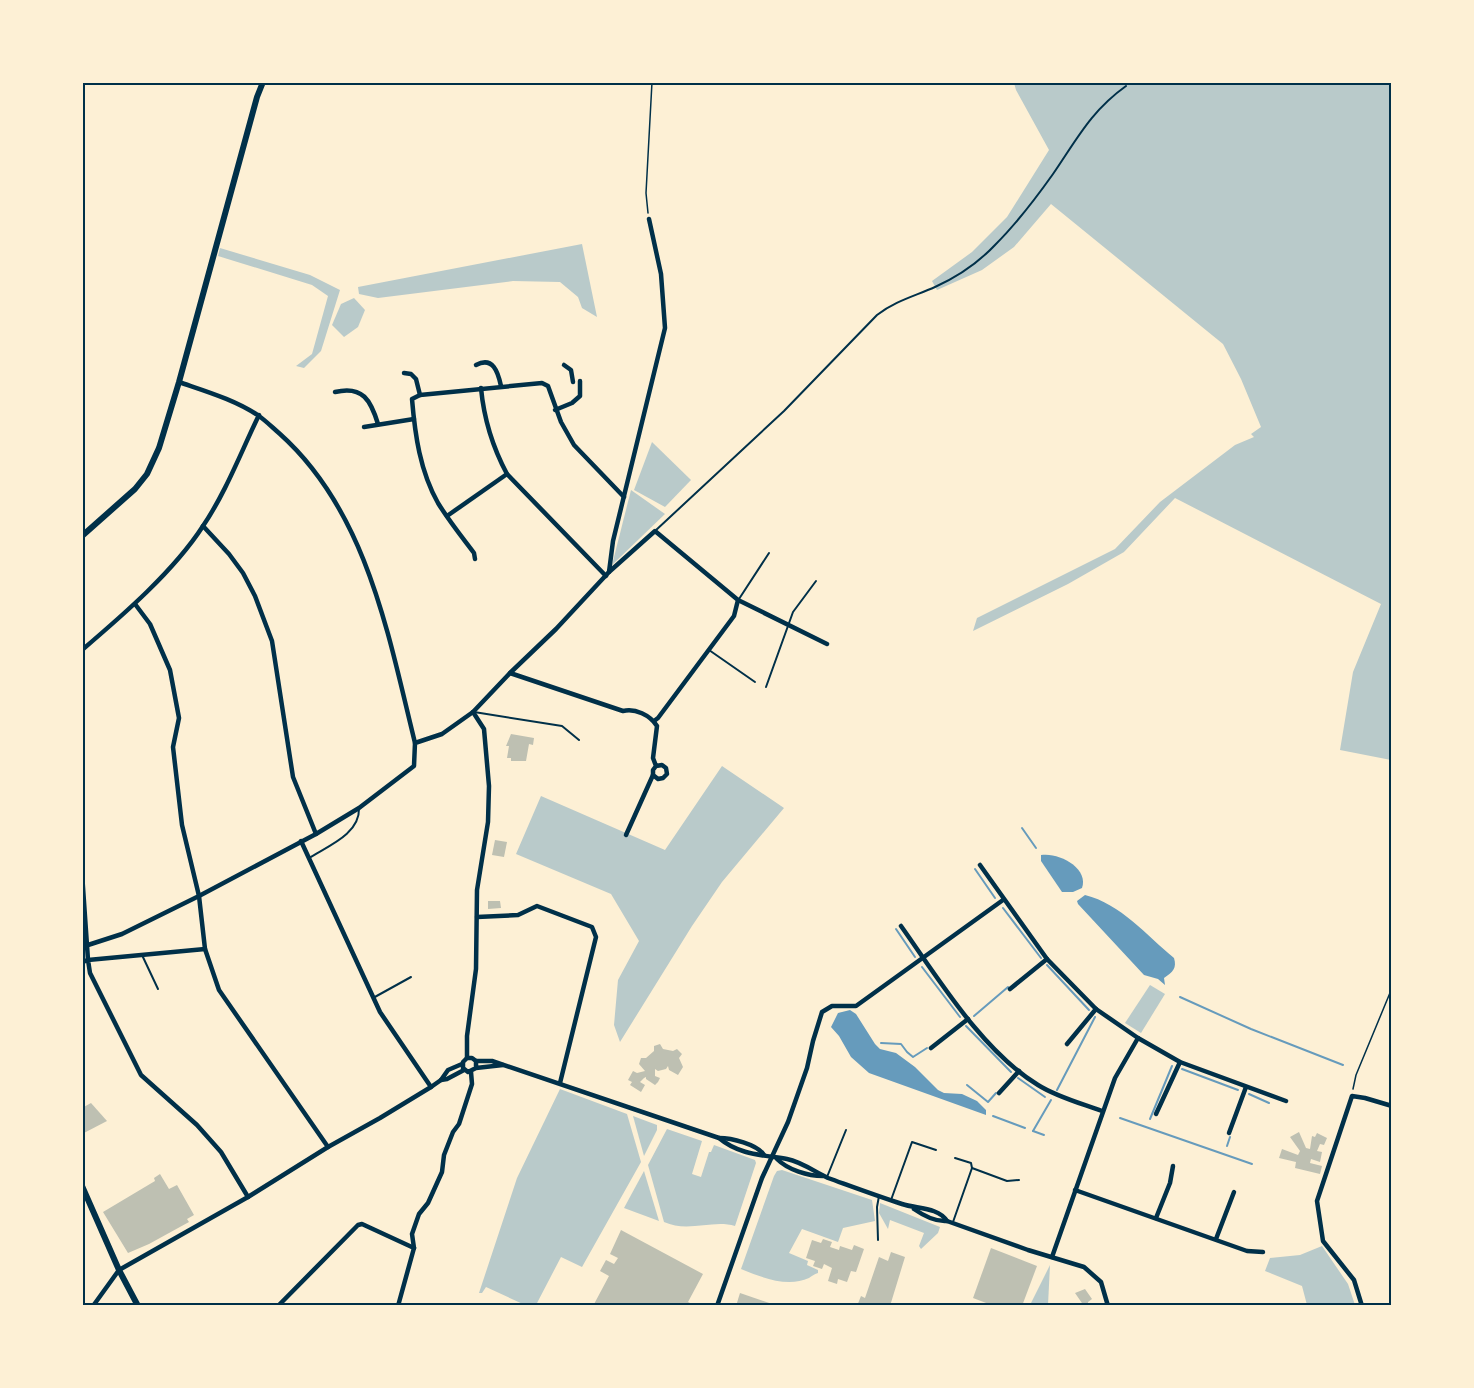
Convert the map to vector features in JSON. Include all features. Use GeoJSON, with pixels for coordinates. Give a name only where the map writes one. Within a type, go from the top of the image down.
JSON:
{"type":"FeatureCollection","features":[{"type":"Feature","properties":{"kind":"main road"},"geometry":{"type":"LineString","coordinates":[[82,536],[135,489],[147,474],[159,448],[263,82]]}},
{"type":"Feature","properties":{"kind":"main road"},"geometry":{"type":"LineString","coordinates":[[83,1186],[119,1270],[138,1305]]}},
{"type":"Feature","properties":{"kind":"street"},"geometry":{"type":"LineString","coordinates":[[607,574],[665,328],[661,274],[649,219]]}},
{"type":"Feature","properties":{"kind":"street"},"geometry":{"type":"LineString","coordinates":[[476,365],[488,363],[495,366],[499,373],[501,386]]}},
{"type":"Feature","properties":{"kind":"street"},"geometry":{"type":"LineString","coordinates":[[564,365],[571,370],[573,382]]}},
{"type":"Feature","properties":{"kind":"street"},"geometry":{"type":"LineString","coordinates":[[404,373],[411,374],[416,379],[420,395]]}},
{"type":"Feature","properties":{"kind":"street"},"geometry":{"type":"LineString","coordinates":[[555,410],[580,396],[580,381]]}},
{"type":"Feature","properties":{"kind":"street"},"geometry":{"type":"LineString","coordinates":[[87,945],[122,934],[316,834],[359,808],[414,766],[415,743],[383,614],[346,518],[326,484],[294,447],[259,416],[222,398],[179,382]]}},
{"type":"Feature","properties":{"kind":"street"},"geometry":{"type":"LineString","coordinates":[[475,559],[474,553],[447,516],[430,486],[421,459],[414,419],[412,399],[420,395],[543,383],[548,386],[555,410],[574,445],[624,497]]}},
{"type":"Feature","properties":{"kind":"street"},"geometry":{"type":"LineString","coordinates":[[481,388],[489,435],[507,474],[607,574]]}},
{"type":"Feature","properties":{"kind":"street"},"geometry":{"type":"LineString","coordinates":[[335,392],[345,389],[352,390],[368,399],[378,424]]}},
{"type":"Feature","properties":{"kind":"street"},"geometry":{"type":"LineString","coordinates":[[82,650],[135,604],[203,526],[259,416]]}},
{"type":"Feature","properties":{"kind":"street"},"geometry":{"type":"LineString","coordinates":[[364,427],[414,419]]}},
{"type":"Feature","properties":{"kind":"street"},"geometry":{"type":"LineString","coordinates":[[447,516],[507,474]]}},
{"type":"Feature","properties":{"kind":"street"},"geometry":{"type":"LineString","coordinates":[[203,526],[243,573],[255,596],[272,641],[293,777],[316,834]]}},
{"type":"Feature","properties":{"kind":"street"},"geometry":{"type":"LineString","coordinates":[[415,743],[442,734],[473,712],[607,574],[655,531],[738,600],[827,644]]}},
{"type":"Feature","properties":{"kind":"street"},"geometry":{"type":"LineString","coordinates":[[654,721],[734,616],[738,600]]}},
{"type":"Feature","properties":{"kind":"street"},"geometry":{"type":"LineString","coordinates":[[135,604],[150,624],[170,670],[179,718],[173,747],[182,825],[199,896],[205,949],[219,990],[328,1147]]}},
{"type":"Feature","properties":{"kind":"street"},"geometry":{"type":"LineString","coordinates":[[510,673],[616,709],[623,711],[632,709],[654,721],[657,726],[653,758],[656,766]]}},
{"type":"Feature","properties":{"kind":"street"},"geometry":{"type":"LineString","coordinates":[[93,1305],[119,1270],[249,1197],[328,1147],[431,1088],[448,1070],[462,1064],[468,1058],[467,1036],[476,969],[477,890],[488,822],[489,786],[483,729],[473,712]]}},
{"type":"Feature","properties":{"kind":"street"},"geometry":{"type":"LineString","coordinates":[[626,835],[653,775],[653,770],[656,766],[662,765],[666,768],[667,774],[663,778],[658,779],[653,775]]}},
{"type":"Feature","properties":{"kind":"street"},"geometry":{"type":"LineString","coordinates":[[301,841],[380,1012],[431,1088]]}},
{"type":"Feature","properties":{"kind":"street"},"geometry":{"type":"LineString","coordinates":[[980,865],[1047,959],[1096,1009],[1138,1038],[1179,1062],[1286,1101]]}},
{"type":"Feature","properties":{"kind":"street"},"geometry":{"type":"LineString","coordinates":[[82,873],[87,945],[85,961],[141,1075],[197,1125],[221,1152],[249,1197]]}},
{"type":"Feature","properties":{"kind":"street"},"geometry":{"type":"LineString","coordinates":[[717,1305],[762,1178],[774,1159],[788,1122],[807,1068],[822,1012],[832,1006],[856,1006],[1003,900]]}},
{"type":"Feature","properties":{"kind":"street"},"geometry":{"type":"LineString","coordinates":[[477,917],[518,915],[537,906],[592,927],[596,937],[560,1083]]}},
{"type":"Feature","properties":{"kind":"street"},"geometry":{"type":"LineString","coordinates":[[901,926],[968,1019],[1018,1071],[1051,1093],[1102,1111]]}},
{"type":"Feature","properties":{"kind":"street"},"geometry":{"type":"LineString","coordinates":[[85,961],[205,949]]}},
{"type":"Feature","properties":{"kind":"street"},"geometry":{"type":"LineString","coordinates":[[1010,989],[1047,959]]}},
{"type":"Feature","properties":{"kind":"street"},"geometry":{"type":"LineString","coordinates":[[1067,1044],[1096,1009]]}},
{"type":"Feature","properties":{"kind":"street"},"geometry":{"type":"LineString","coordinates":[[931,1048],[968,1019]]}},
{"type":"Feature","properties":{"kind":"street"},"geometry":{"type":"LineString","coordinates":[[1052,1257],[1114,1078],[1138,1038]]}},
{"type":"Feature","properties":{"kind":"street"},"geometry":{"type":"LineString","coordinates":[[468,1058],[476,1061],[492,1061],[560,1083],[719,1138],[725,1144],[758,1157],[764,1155],[814,1176],[826,1177],[891,1200],[940,1222],[950,1222],[1075,1263],[1091,1272],[1101,1282],[1107,1305]]}},
{"type":"Feature","properties":{"kind":"street"},"geometry":{"type":"LineString","coordinates":[[476,1061],[476,1068]]}},
{"type":"Feature","properties":{"kind":"street"},"geometry":{"type":"LineString","coordinates":[[1156,1114],[1179,1062]]}},
{"type":"Feature","properties":{"kind":"street"},"geometry":{"type":"LineString","coordinates":[[462,1064],[464,1070]]}},
{"type":"Feature","properties":{"kind":"street"},"geometry":{"type":"LineString","coordinates":[[471,1072],[476,1068],[495,1068],[503,1065]]}},
{"type":"Feature","properties":{"kind":"street"},"geometry":{"type":"LineString","coordinates":[[441,1080],[464,1070],[471,1072]]}},
{"type":"Feature","properties":{"kind":"street"},"geometry":{"type":"LineString","coordinates":[[999,1093],[1018,1071]]}},
{"type":"Feature","properties":{"kind":"street"},"geometry":{"type":"LineString","coordinates":[[398,1305],[414,1248],[412,1234],[419,1214],[428,1203],[442,1172],[444,1155],[453,1132],[459,1124],[472,1084],[471,1072]]}},
{"type":"Feature","properties":{"kind":"street"},"geometry":{"type":"LineString","coordinates":[[1229,1133],[1246,1087]]}},
{"type":"Feature","properties":{"kind":"street"},"geometry":{"type":"LineString","coordinates":[[1362,1305],[1354,1280],[1323,1241],[1317,1201],[1352,1096],[1392,1106]]}},
{"type":"Feature","properties":{"kind":"street"},"geometry":{"type":"LineString","coordinates":[[1156,1218],[1170,1183],[1173,1166]]}},
{"type":"Feature","properties":{"kind":"street"},"geometry":{"type":"LineString","coordinates":[[1075,1190],[1247,1251],[1263,1251]]}},
{"type":"Feature","properties":{"kind":"street"},"geometry":{"type":"LineString","coordinates":[[1216,1239],[1234,1192]]}},
{"type":"Feature","properties":{"kind":"street"},"geometry":{"type":"LineString","coordinates":[[278,1305],[358,1225],[362,1224],[414,1248]]}},
{"type":"Feature","properties":{"kind":"lane"},"geometry":{"type":"LineString","coordinates":[[655,531],[768,428],[877,315],[888,306],[936,286],[966,270],[995,246],[1050,177],[1093,114],[1126,86]]}},
{"type":"Feature","properties":{"kind":"lane"},"geometry":{"type":"LineString","coordinates":[[738,600],[769,553]]}},
{"type":"Feature","properties":{"kind":"lane"},"geometry":{"type":"LineString","coordinates":[[766,687],[793,612],[816,580]]}},
{"type":"Feature","properties":{"kind":"lane"},"geometry":{"type":"LineString","coordinates":[[709,650],[755,682]]}},
{"type":"Feature","properties":{"kind":"lane"},"geometry":{"type":"LineString","coordinates":[[473,712],[561,726],[579,740]]}},
{"type":"Feature","properties":{"kind":"lane"},"geometry":{"type":"LineString","coordinates":[[309,858],[348,834],[359,816],[359,808]]}},
{"type":"Feature","properties":{"kind":"lane"},"geometry":{"type":"LineString","coordinates":[[142,955],[158,989]]}},
{"type":"Feature","properties":{"kind":"lane"},"geometry":{"type":"LineString","coordinates":[[373,998],[411,977]]}},
{"type":"Feature","properties":{"kind":"lane"},"geometry":{"type":"LineString","coordinates":[[826,1177],[846,1130]]}},
{"type":"Feature","properties":{"kind":"lane"},"geometry":{"type":"LineString","coordinates":[[891,1200],[912,1142],[936,1150]]}},
{"type":"Feature","properties":{"kind":"lane"},"geometry":{"type":"LineString","coordinates":[[950,1222],[972,1168],[971,1163],[955,1158]]}},
{"type":"Feature","properties":{"kind":"lane"},"geometry":{"type":"LineString","coordinates":[[972,1168],[1007,1181],[1019,1180]]}},
{"type":"Feature","properties":{"kind":"lane"},"geometry":{"type":"LineString","coordinates":[[878,1240],[876,1207],[879,1196]]}},
{"type":"Feature","properties":{"kind":"path"},"geometry":{"type":"LineString","coordinates":[[649,219],[646,193],[652,82]]}},
{"type":"Feature","properties":{"kind":"path"},"geometry":{"type":"LineString","coordinates":[[1352,1096],[1356,1075],[1392,988]]}},
{"type":"Feature","properties":{"kind":"shaded area"},"geometry":{"type":"Polygon","coordinates":[[[1014,83],[1391,83],[1391,760],[1340,750],[1353,672],[1381,604],[1175,498],[1124,552],[1068,584],[973,631],[977,618],[1115,549],[1160,502],[1235,445],[1254,437],[1251,434],[1261,427],[1223,344],[1051,204],[1014,247],[982,270],[937,290],[932,281],[972,252],[1007,217],[1049,150],[1014,83]]]}},
{"type":"Feature","properties":{"kind":"shaded area"},"geometry":{"type":"Polygon","coordinates":[[[582,244],[597,317],[582,308],[578,297],[560,282],[513,281],[378,298],[359,294],[358,287],[582,244]]]}},
{"type":"Feature","properties":{"kind":"shaded area"},"geometry":{"type":"Polygon","coordinates":[[[220,248],[310,275],[340,290],[321,351],[304,368],[296,366],[312,354],[328,296],[312,285],[218,256],[220,248]]]}},
{"type":"Feature","properties":{"kind":"shaded area"},"geometry":{"type":"Polygon","coordinates":[[[354,298],[365,310],[358,327],[344,337],[332,325],[341,304],[354,298]]]}},
{"type":"Feature","properties":{"kind":"shaded area"},"geometry":{"type":"Polygon","coordinates":[[[652,442],[691,480],[665,507],[634,490],[652,442]]]}},
{"type":"Feature","properties":{"kind":"shaded area"},"geometry":{"type":"Polygon","coordinates":[[[631,490],[665,514],[612,565],[631,490]]]}},
{"type":"Feature","properties":{"kind":"shaded area"},"geometry":{"type":"Polygon","coordinates":[[[722,766],[784,808],[722,882],[620,1042],[614,1025],[618,980],[639,941],[611,894],[516,854],[541,796],[665,850],[722,766]]]}},
{"type":"Feature","properties":{"kind":"shaded area"},"geometry":{"type":"Polygon","coordinates":[[[1150,985],[1165,994],[1141,1033],[1125,1023],[1150,985]]]}},
{"type":"Feature","properties":{"kind":"shaded area"},"geometry":{"type":"Polygon","coordinates":[[[560,1089],[627,1114],[641,1162],[582,1267],[561,1257],[536,1305],[525,1305],[486,1287],[482,1293],[479,1293],[517,1178],[560,1089]]]}},
{"type":"Feature","properties":{"kind":"shaded area"},"geometry":{"type":"Polygon","coordinates":[[[633,1116],[657,1125],[657,1130],[644,1156],[633,1116]]]}},
{"type":"Feature","properties":{"kind":"shaded area"},"geometry":{"type":"Polygon","coordinates":[[[667,1129],[702,1141],[692,1174],[701,1177],[709,1152],[714,1145],[755,1160],[756,1163],[735,1226],[718,1224],[682,1226],[664,1222],[648,1165],[667,1129]]]}},
{"type":"Feature","properties":{"kind":"shaded area"},"geometry":{"type":"Polygon","coordinates":[[[782,1170],[872,1200],[875,1221],[843,1228],[838,1242],[802,1229],[789,1253],[808,1261],[807,1265],[818,1270],[818,1273],[801,1281],[783,1282],[741,1269],[774,1176],[777,1171],[782,1170]]]}},
{"type":"Feature","properties":{"kind":"shaded area"},"geometry":{"type":"Polygon","coordinates":[[[644,1171],[659,1221],[624,1208],[644,1171]]]}},
{"type":"Feature","properties":{"kind":"shaded area"},"geometry":{"type":"Polygon","coordinates":[[[880,1203],[940,1227],[938,1233],[921,1249],[919,1246],[924,1233],[890,1220],[888,1229],[879,1213],[880,1203]]]}},
{"type":"Feature","properties":{"kind":"shaded area"},"geometry":{"type":"Polygon","coordinates":[[[1322,1246],[1348,1284],[1355,1305],[1307,1305],[1302,1286],[1265,1271],[1270,1258],[1300,1255],[1322,1246]]]}},
{"type":"Feature","properties":{"kind":"shaded area"},"geometry":{"type":"Polygon","coordinates":[[[1050,1265],[1048,1305],[1030,1305],[1050,1265]]]}},
{"type":"Feature","properties":{"kind":"water"},"geometry":{"type":"Polygon","coordinates":[[[1041,855],[1056,856],[1071,863],[1081,874],[1082,888],[1073,892],[1062,892],[1041,861],[1041,855]]]}},
{"type":"Feature","properties":{"kind":"water"},"geometry":{"type":"Polygon","coordinates":[[[1085,895],[1098,899],[1122,913],[1174,958],[1175,967],[1164,978],[1165,985],[1158,979],[1144,975],[1078,904],[1077,901],[1085,895]]]}},
{"type":"Feature","properties":{"kind":"water"},"geometry":{"type":"Polygon","coordinates":[[[850,1010],[856,1014],[880,1049],[896,1053],[915,1067],[938,1090],[944,1093],[962,1094],[977,1101],[986,1110],[986,1115],[869,1073],[851,1057],[831,1027],[838,1013],[850,1010]]]}},
{"type":"Feature","properties":{"kind":"building"},"geometry":{"type":"Polygon","coordinates":[[[511,734],[534,738],[533,745],[529,744],[526,761],[511,761],[511,758],[507,758],[509,746],[506,746],[511,734]]]}},
{"type":"Feature","properties":{"kind":"building"},"geometry":{"type":"Polygon","coordinates":[[[495,840],[507,842],[504,857],[492,855],[495,840]]]}},
{"type":"Feature","properties":{"kind":"building"},"geometry":{"type":"Polygon","coordinates":[[[488,901],[500,901],[501,908],[488,909],[488,901]]]}},
{"type":"Feature","properties":{"kind":"building"},"geometry":{"type":"Polygon","coordinates":[[[660,1044],[663,1049],[673,1051],[677,1049],[682,1054],[679,1058],[683,1067],[678,1075],[669,1070],[668,1066],[658,1071],[655,1069],[655,1076],[660,1078],[658,1082],[655,1085],[646,1077],[644,1078],[640,1082],[645,1085],[641,1092],[630,1085],[632,1082],[628,1080],[633,1071],[637,1073],[645,1071],[639,1064],[641,1058],[646,1058],[654,1051],[654,1046],[660,1044]]]}},
{"type":"Feature","properties":{"kind":"building"},"geometry":{"type":"Polygon","coordinates":[[[91,1103],[107,1121],[82,1134],[82,1108],[91,1103]]]}},
{"type":"Feature","properties":{"kind":"building"},"geometry":{"type":"Polygon","coordinates":[[[1299,1132],[1306,1148],[1310,1149],[1312,1136],[1315,1137],[1317,1133],[1327,1138],[1324,1145],[1320,1144],[1317,1151],[1322,1152],[1320,1162],[1311,1159],[1310,1163],[1322,1166],[1320,1174],[1295,1168],[1296,1162],[1279,1158],[1282,1149],[1298,1155],[1300,1151],[1290,1137],[1299,1132]]]}},
{"type":"Feature","properties":{"kind":"building"},"geometry":{"type":"Polygon","coordinates":[[[160,1174],[169,1189],[177,1185],[194,1215],[187,1219],[189,1222],[128,1253],[103,1212],[155,1181],[154,1178],[160,1174]]]}},
{"type":"Feature","properties":{"kind":"building"},"geometry":{"type":"Polygon","coordinates":[[[621,1230],[703,1274],[688,1302],[696,1306],[593,1306],[609,1276],[600,1271],[606,1260],[614,1264],[618,1258],[610,1254],[621,1230]]]}},
{"type":"Feature","properties":{"kind":"building"},"geometry":{"type":"Polygon","coordinates":[[[823,1239],[832,1242],[830,1247],[839,1250],[840,1246],[852,1250],[854,1245],[864,1249],[856,1272],[851,1271],[847,1282],[838,1279],[837,1284],[828,1281],[832,1268],[824,1264],[822,1269],[813,1266],[815,1261],[806,1258],[812,1240],[821,1243],[823,1239]]]}},
{"type":"Feature","properties":{"kind":"building"},"geometry":{"type":"Polygon","coordinates":[[[991,1248],[1037,1266],[1022,1306],[994,1306],[973,1298],[991,1248]]]}},
{"type":"Feature","properties":{"kind":"building"},"geometry":{"type":"Polygon","coordinates":[[[891,1252],[905,1257],[890,1306],[857,1306],[861,1296],[865,1298],[879,1257],[888,1261],[891,1252]]]}},
{"type":"Feature","properties":{"kind":"building"},"geometry":{"type":"Polygon","coordinates":[[[1085,1289],[1092,1299],[1088,1302],[1088,1306],[1084,1306],[1075,1293],[1085,1289]]]}},
{"type":"Feature","properties":{"kind":"building"},"geometry":{"type":"Polygon","coordinates":[[[740,1293],[775,1305],[775,1306],[736,1306],[740,1293]]]}},
{"type":"Feature","properties":{"kind":"waterway"},"geometry":{"type":"LineString","coordinates":[[1022,828],[1036,848]]}},
{"type":"Feature","properties":{"kind":"waterway"},"geometry":{"type":"LineString","coordinates":[[975,869],[995,898]]}},
{"type":"Feature","properties":{"kind":"waterway"},"geometry":{"type":"LineString","coordinates":[[1003,908],[1041,958]]}},
{"type":"Feature","properties":{"kind":"waterway"},"geometry":{"type":"LineString","coordinates":[[896,929],[915,957]]}},
{"type":"Feature","properties":{"kind":"waterway"},"geometry":{"type":"LineString","coordinates":[[1047,965],[1089,1010]]}},
{"type":"Feature","properties":{"kind":"waterway"},"geometry":{"type":"LineString","coordinates":[[922,967],[960,1017]]}},
{"type":"Feature","properties":{"kind":"waterway"},"geometry":{"type":"LineString","coordinates":[[974,1016],[1008,987]]}},
{"type":"Feature","properties":{"kind":"waterway"},"geometry":{"type":"LineString","coordinates":[[1180,997],[1251,1029],[1343,1065]]}},
{"type":"Feature","properties":{"kind":"waterway"},"geometry":{"type":"LineString","coordinates":[[1057,1090],[1095,1017]]}},
{"type":"Feature","properties":{"kind":"waterway"},"geometry":{"type":"LineString","coordinates":[[966,1026],[1011,1072]]}},
{"type":"Feature","properties":{"kind":"waterway"},"geometry":{"type":"LineString","coordinates":[[881,1043],[901,1044],[913,1057],[927,1048]]}},
{"type":"Feature","properties":{"kind":"waterway"},"geometry":{"type":"LineString","coordinates":[[1150,1119],[1172,1066]]}},
{"type":"Feature","properties":{"kind":"waterway"},"geometry":{"type":"LineString","coordinates":[[1182,1069],[1238,1090]]}},
{"type":"Feature","properties":{"kind":"waterway"},"geometry":{"type":"LineString","coordinates":[[1018,1078],[1045,1097]]}},
{"type":"Feature","properties":{"kind":"waterway"},"geometry":{"type":"LineString","coordinates":[[967,1085],[988,1102],[996,1093]]}},
{"type":"Feature","properties":{"kind":"waterway"},"geometry":{"type":"LineString","coordinates":[[1249,1094],[1269,1103]]}},
{"type":"Feature","properties":{"kind":"waterway"},"geometry":{"type":"LineString","coordinates":[[1033,1131],[1051,1100]]}},
{"type":"Feature","properties":{"kind":"waterway"},"geometry":{"type":"LineString","coordinates":[[993,1116],[1025,1128]]}},
{"type":"Feature","properties":{"kind":"waterway"},"geometry":{"type":"LineString","coordinates":[[1120,1118],[1252,1164]]}},
{"type":"Feature","properties":{"kind":"waterway"},"geometry":{"type":"LineString","coordinates":[[1033,1131],[1044,1135]]}},
{"type":"Feature","properties":{"kind":"waterway"},"geometry":{"type":"LineString","coordinates":[[1227,1146],[1230,1137]]}}]}
